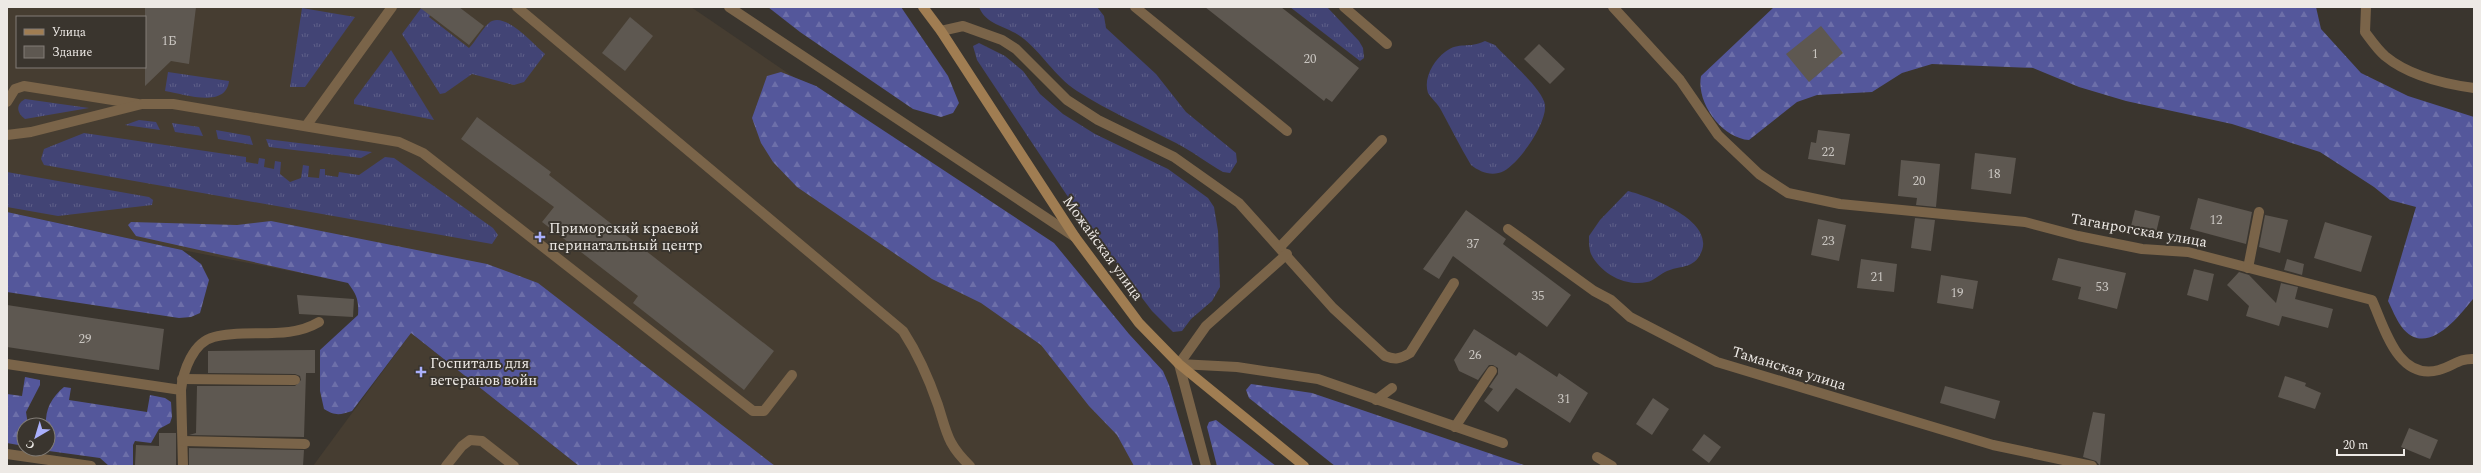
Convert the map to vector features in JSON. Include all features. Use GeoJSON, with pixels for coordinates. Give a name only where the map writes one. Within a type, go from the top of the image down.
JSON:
{"type":"FeatureCollection","features":[{"type":"Feature","properties":{"kind":"main road","name":"Можайская улица"},"geometry":{"type":"LineString","coordinates":[[923,7],[941,31],[1075,237],[1139,323],[1178,364],[1304,466]]}},
{"type":"Feature","properties":{"kind":"lane"},"geometry":{"type":"LineString","coordinates":[[306,126],[392,7]]}},
{"type":"Feature","properties":{"kind":"lane"},"geometry":{"type":"LineString","coordinates":[[517,7],[903,331],[918,354],[938,406],[944,430],[956,453],[970,466]]}},
{"type":"Feature","properties":{"kind":"lane"},"geometry":{"type":"LineString","coordinates":[[729,7],[1075,237]]}},
{"type":"Feature","properties":{"kind":"lane"},"geometry":{"type":"LineString","coordinates":[[1135,7],[1287,131]]}},
{"type":"Feature","properties":{"kind":"lane"},"geometry":{"type":"LineString","coordinates":[[1344,7],[1387,44]]}},
{"type":"Feature","properties":{"kind":"lane","name":"Таганрогская улица"},"geometry":{"type":"LineString","coordinates":[[1613,7],[1680,80],[1718,135],[1760,174],[1788,193],[1855,206],[2025,222],[2078,236],[2142,249],[2188,252],[2372,300],[2398,356],[2410,368],[2427,371],[2440,370],[2463,358],[2474,359]]}},
{"type":"Feature","properties":{"kind":"lane"},"geometry":{"type":"LineString","coordinates":[[2366,7],[2365,32],[2384,56],[2408,71],[2454,86],[2474,88]]}},
{"type":"Feature","properties":{"kind":"lane"},"geometry":{"type":"LineString","coordinates":[[941,31],[963,26],[984,32],[1016,49],[1067,100],[1098,120],[1174,157],[1239,203],[1283,250],[1333,308],[1385,356],[1393,359],[1402,358],[1410,353],[1454,283]]}},
{"type":"Feature","properties":{"kind":"lane"},"geometry":{"type":"LineString","coordinates":[[7,102],[15,89],[24,86],[142,104],[173,104],[399,142],[423,153],[752,411],[764,411],[792,375]]}},
{"type":"Feature","properties":{"kind":"lane"},"geometry":{"type":"LineString","coordinates":[[7,135],[31,132],[142,104]]}},
{"type":"Feature","properties":{"kind":"lane"},"geometry":{"type":"LineString","coordinates":[[1178,364],[1206,326],[1283,250],[1382,140]]}},
{"type":"Feature","properties":{"kind":"lane"},"geometry":{"type":"LineString","coordinates":[[2248,268],[2259,212]]}},
{"type":"Feature","properties":{"kind":"lane","name":"Таманская улица"},"geometry":{"type":"LineString","coordinates":[[1508,229],[1594,291],[1611,300],[1630,317],[1717,362],[1993,445],[2092,466]]}},
{"type":"Feature","properties":{"kind":"lane"},"geometry":{"type":"LineString","coordinates":[[183,466],[181,390],[182,379],[192,353],[213,337],[299,331],[319,322]]}},
{"type":"Feature","properties":{"kind":"lane"},"geometry":{"type":"LineString","coordinates":[[7,364],[181,390]]}},
{"type":"Feature","properties":{"kind":"lane"},"geometry":{"type":"LineString","coordinates":[[1178,364],[1281,372],[1318,379],[1502,443]]}},
{"type":"Feature","properties":{"kind":"lane"},"geometry":{"type":"LineString","coordinates":[[1178,364],[1206,466]]}},
{"type":"Feature","properties":{"kind":"lane"},"geometry":{"type":"LineString","coordinates":[[1455,427],[1492,371]]}},
{"type":"Feature","properties":{"kind":"lane"},"geometry":{"type":"LineString","coordinates":[[182,379],[295,380]]}},
{"type":"Feature","properties":{"kind":"lane"},"geometry":{"type":"LineString","coordinates":[[1376,400],[1392,388]]}},
{"type":"Feature","properties":{"kind":"lane"},"geometry":{"type":"LineString","coordinates":[[183,440],[305,444]]}},
{"type":"Feature","properties":{"kind":"lane"},"geometry":{"type":"LineString","coordinates":[[446,466],[470,440],[482,441],[514,466]]}},
{"type":"Feature","properties":{"kind":"lane"},"geometry":{"type":"LineString","coordinates":[[1597,456],[1612,466]]}},
{"type":"Feature","properties":{"kind":"lane"},"geometry":{"type":"LineString","coordinates":[[31,457],[91,466]]}},
{"type":"Feature","properties":{"kind":"shaded area","name":"Приморский краевой перинатальный центр"},"geometry":{"type":"Polygon","coordinates":[[[7,7],[691,7],[798,80],[1180,466],[709,466],[423,297],[182,250],[7,212],[7,7]]]}},
{"type":"Feature","properties":{"kind":"shaded area","name":"Госпиталь для ветеранов войн"},"geometry":{"type":"Polygon","coordinates":[[[411,333],[579,466],[313,466],[411,333]]]}},
{"type":"Feature","properties":{"kind":"green space"},"geometry":{"type":"Polygon","coordinates":[[[422,7],[436,7],[429,17],[469,48],[486,26],[495,20],[510,24],[526,36],[545,54],[524,82],[514,85],[472,74],[445,93],[440,94],[402,34],[422,7]]]}},
{"type":"Feature","properties":{"kind":"green space"},"geometry":{"type":"Polygon","coordinates":[[[768,7],[901,7],[948,76],[959,103],[953,113],[941,117],[913,109],[800,32],[768,7]]]}},
{"type":"Feature","properties":{"kind":"green space"},"geometry":{"type":"Polygon","coordinates":[[[979,7],[1097,7],[1104,16],[1106,28],[1156,74],[1186,112],[1236,153],[1237,162],[1230,173],[1223,172],[1182,146],[1113,112],[1077,91],[1061,78],[1028,42],[1015,33],[986,18],[979,7]]]}},
{"type":"Feature","properties":{"kind":"green space"},"geometry":{"type":"Polygon","coordinates":[[[1290,7],[1327,7],[1359,41],[1363,48],[1364,58],[1360,61],[1290,7]]]}},
{"type":"Feature","properties":{"kind":"green space"},"geometry":{"type":"Polygon","coordinates":[[[1774,7],[2316,7],[2321,29],[2361,73],[2408,96],[2474,117],[2473,299],[2450,325],[2440,332],[2430,337],[2420,339],[2410,335],[2399,323],[2388,301],[2416,207],[2390,200],[2374,187],[2320,152],[2232,124],[2126,101],[2079,87],[2033,68],[1932,64],[1902,73],[1872,92],[1817,95],[1797,102],[1749,140],[1739,138],[1729,133],[1721,126],[1707,108],[1703,97],[1701,76],[1774,7]]]}},
{"type":"Feature","properties":{"kind":"green space"},"geometry":{"type":"Polygon","coordinates":[[[302,8],[355,17],[305,87],[290,87],[302,8]]]}},
{"type":"Feature","properties":{"kind":"green space"},"geometry":{"type":"Polygon","coordinates":[[[1485,41],[1495,45],[1524,74],[1543,98],[1545,105],[1542,122],[1525,151],[1504,171],[1495,174],[1482,172],[1471,165],[1440,108],[1428,93],[1427,87],[1430,70],[1441,55],[1455,47],[1474,45],[1485,41]]]}},
{"type":"Feature","properties":{"kind":"green space"},"geometry":{"type":"Polygon","coordinates":[[[979,43],[1005,56],[1023,71],[1040,94],[1063,114],[1095,134],[1168,169],[1208,198],[1214,207],[1218,231],[1220,287],[1212,301],[1191,319],[1182,331],[1173,332],[1152,311],[1088,227],[977,60],[973,46],[979,43]]]}},
{"type":"Feature","properties":{"kind":"green space"},"geometry":{"type":"Polygon","coordinates":[[[391,50],[434,120],[354,104],[354,100],[391,50]]]}},
{"type":"Feature","properties":{"kind":"green space"},"geometry":{"type":"Polygon","coordinates":[[[168,72],[229,81],[226,90],[220,95],[203,98],[193,97],[165,91],[168,72]]]}},
{"type":"Feature","properties":{"kind":"green space"},"geometry":{"type":"Polygon","coordinates":[[[781,72],[816,86],[1054,243],[1129,334],[1163,371],[1169,385],[1193,466],[1134,466],[1117,435],[1089,406],[1041,345],[981,303],[932,279],[797,187],[773,162],[761,143],[752,118],[767,76],[781,72]]]}},
{"type":"Feature","properties":{"kind":"green space"},"geometry":{"type":"Polygon","coordinates":[[[25,99],[89,108],[25,119],[20,114],[18,106],[25,99]]]}},
{"type":"Feature","properties":{"kind":"green space"},"geometry":{"type":"Polygon","coordinates":[[[139,120],[156,122],[160,130],[125,125],[139,120]]]}},
{"type":"Feature","properties":{"kind":"green space"},"geometry":{"type":"Polygon","coordinates":[[[172,123],[199,127],[203,136],[175,132],[172,123]]]}},
{"type":"Feature","properties":{"kind":"green space"},"geometry":{"type":"Polygon","coordinates":[[[216,130],[250,136],[253,145],[218,139],[216,130]]]}},
{"type":"Feature","properties":{"kind":"green space"},"geometry":{"type":"Polygon","coordinates":[[[84,133],[246,157],[246,162],[258,164],[259,158],[265,159],[264,167],[274,169],[275,161],[281,162],[280,174],[290,182],[301,178],[303,165],[309,166],[308,177],[319,178],[320,169],[325,169],[325,175],[338,177],[339,172],[359,175],[385,157],[394,158],[493,228],[498,235],[492,244],[44,165],[41,159],[44,149],[84,133]]]}},
{"type":"Feature","properties":{"kind":"green space"},"geometry":{"type":"Polygon","coordinates":[[[266,139],[372,152],[361,158],[269,147],[266,139]]]}},
{"type":"Feature","properties":{"kind":"green space"},"geometry":{"type":"Polygon","coordinates":[[[7,172],[149,197],[153,200],[152,205],[58,216],[7,207],[7,172]]]}},
{"type":"Feature","properties":{"kind":"green space"},"geometry":{"type":"Polygon","coordinates":[[[1628,191],[1667,206],[1693,223],[1701,234],[1703,245],[1695,262],[1687,266],[1669,270],[1649,281],[1639,283],[1623,281],[1601,268],[1591,254],[1589,247],[1589,236],[1600,220],[1628,191]]]}},
{"type":"Feature","properties":{"kind":"green space"},"geometry":{"type":"Polygon","coordinates":[[[7,212],[182,250],[201,264],[209,280],[200,313],[191,317],[179,318],[7,292],[7,212]]]}},
{"type":"Feature","properties":{"kind":"green space"},"geometry":{"type":"Polygon","coordinates":[[[271,221],[487,264],[538,283],[775,466],[579,466],[411,333],[352,411],[338,414],[331,413],[324,409],[320,391],[320,350],[358,315],[357,298],[348,283],[136,236],[128,225],[131,222],[237,225],[271,221]]]}},
{"type":"Feature","properties":{"kind":"green space"},"geometry":{"type":"Polygon","coordinates":[[[25,377],[40,380],[40,385],[26,412],[27,417],[16,417],[16,445],[7,443],[7,394],[22,396],[25,377]]]}},
{"type":"Feature","properties":{"kind":"green space"},"geometry":{"type":"Polygon","coordinates":[[[1251,384],[1312,393],[1527,466],[1335,466],[1249,398],[1246,390],[1251,384]]]}},
{"type":"Feature","properties":{"kind":"green space"},"geometry":{"type":"Polygon","coordinates":[[[64,387],[71,388],[69,400],[147,412],[150,395],[165,398],[171,402],[172,417],[170,423],[159,429],[151,443],[135,441],[133,445],[133,466],[109,466],[100,458],[56,452],[56,417],[46,417],[50,404],[64,387]]]}},
{"type":"Feature","properties":{"kind":"green space"},"geometry":{"type":"Polygon","coordinates":[[[1216,420],[1276,466],[1217,466],[1207,427],[1209,422],[1216,420]]]}},
{"type":"Feature","properties":{"kind":"building"},"geometry":{"type":"Polygon","coordinates":[[[145,7],[196,7],[189,64],[171,61],[145,86],[146,16],[145,7]]]}},
{"type":"Feature","properties":{"kind":"building"},"geometry":{"type":"Polygon","coordinates":[[[419,7],[459,7],[484,26],[469,45],[419,7]]]}},
{"type":"Feature","properties":{"kind":"building"},"geometry":{"type":"Polygon","coordinates":[[[1205,7],[1281,7],[1359,68],[1332,102],[1326,98],[1324,101],[1205,7]]]}},
{"type":"Feature","properties":{"kind":"building"},"geometry":{"type":"Polygon","coordinates":[[[630,17],[653,36],[625,71],[602,53],[630,17]]]}},
{"type":"Feature","properties":{"kind":"building"},"geometry":{"type":"Polygon","coordinates":[[[1821,26],[1843,53],[1809,82],[1786,54],[1821,26]]]}},
{"type":"Feature","properties":{"kind":"building"},"geometry":{"type":"Polygon","coordinates":[[[1539,44],[1565,69],[1550,84],[1524,59],[1539,44]]]}},
{"type":"Feature","properties":{"kind":"building"},"geometry":{"type":"Polygon","coordinates":[[[477,117],[551,172],[549,175],[774,351],[744,390],[633,303],[638,296],[542,222],[554,207],[461,139],[477,117]]]}},
{"type":"Feature","properties":{"kind":"building"},"geometry":{"type":"Polygon","coordinates":[[[1818,130],[1850,134],[1845,165],[1808,159],[1811,142],[1816,143],[1818,130]]]}},
{"type":"Feature","properties":{"kind":"building"},"geometry":{"type":"Polygon","coordinates":[[[1975,153],[2016,158],[2011,194],[1971,189],[1975,153]]]}},
{"type":"Feature","properties":{"kind":"building"},"geometry":{"type":"Polygon","coordinates":[[[1901,160],[1940,164],[1936,207],[1916,205],[1917,198],[1898,196],[1901,160]]]}},
{"type":"Feature","properties":{"kind":"building"},"geometry":{"type":"Polygon","coordinates":[[[2198,198],[2252,212],[2246,244],[2190,229],[2198,198]]]}},
{"type":"Feature","properties":{"kind":"building"},"geometry":{"type":"Polygon","coordinates":[[[1466,210],[1506,239],[1503,244],[1571,295],[1547,327],[1453,256],[1439,279],[1423,269],[1466,210]]]}},
{"type":"Feature","properties":{"kind":"building"},"geometry":{"type":"Polygon","coordinates":[[[2135,210],[2160,216],[2155,237],[2130,230],[2135,210]]]}},
{"type":"Feature","properties":{"kind":"building"},"geometry":{"type":"Polygon","coordinates":[[[2265,215],[2288,220],[2280,253],[2259,247],[2265,215]]]}},
{"type":"Feature","properties":{"kind":"building"},"geometry":{"type":"Polygon","coordinates":[[[1915,218],[1935,220],[1931,251],[1911,248],[1915,218]]]}},
{"type":"Feature","properties":{"kind":"building"},"geometry":{"type":"Polygon","coordinates":[[[1818,219],[1846,225],[1839,261],[1811,255],[1818,219]]]}},
{"type":"Feature","properties":{"kind":"building"},"geometry":{"type":"Polygon","coordinates":[[[2325,222],[2372,236],[2361,272],[2314,258],[2325,222]]]}},
{"type":"Feature","properties":{"kind":"building"},"geometry":{"type":"Polygon","coordinates":[[[2058,258],[2126,273],[2117,309],[2078,299],[2081,287],[2052,280],[2058,258]]]}},
{"type":"Feature","properties":{"kind":"building"},"geometry":{"type":"Polygon","coordinates":[[[1861,259],[1897,264],[1894,292],[1857,288],[1861,259]]]}},
{"type":"Feature","properties":{"kind":"building"},"geometry":{"type":"Polygon","coordinates":[[[2287,259],[2304,264],[2302,275],[2284,270],[2287,259]]]}},
{"type":"Feature","properties":{"kind":"building"},"geometry":{"type":"Polygon","coordinates":[[[2194,269],[2214,274],[2208,301],[2187,295],[2194,269]]]}},
{"type":"Feature","properties":{"kind":"building"},"geometry":{"type":"Polygon","coordinates":[[[2239,272],[2249,275],[2276,303],[2281,283],[2298,287],[2295,299],[2333,309],[2328,328],[2282,316],[2279,326],[2246,316],[2249,306],[2227,285],[2239,272]]]}},
{"type":"Feature","properties":{"kind":"building"},"geometry":{"type":"Polygon","coordinates":[[[1941,275],[1978,281],[1973,309],[1937,303],[1941,275]]]}},
{"type":"Feature","properties":{"kind":"building"},"geometry":{"type":"Polygon","coordinates":[[[297,295],[354,299],[353,317],[299,314],[297,295]]]}},
{"type":"Feature","properties":{"kind":"building"},"geometry":{"type":"Polygon","coordinates":[[[7,305],[164,329],[159,370],[7,347],[7,305]]]}},
{"type":"Feature","properties":{"kind":"building"},"geometry":{"type":"Polygon","coordinates":[[[1474,329],[1516,356],[1519,352],[1557,377],[1559,373],[1588,393],[1570,423],[1516,388],[1498,412],[1484,401],[1493,389],[1489,387],[1498,374],[1498,368],[1493,365],[1489,365],[1478,380],[1459,371],[1454,360],[1474,329]]]}},
{"type":"Feature","properties":{"kind":"building"},"geometry":{"type":"Polygon","coordinates":[[[315,350],[315,373],[306,373],[304,437],[189,435],[196,433],[197,386],[295,386],[301,380],[300,376],[295,374],[208,373],[208,351],[315,350]]]}},
{"type":"Feature","properties":{"kind":"building"},"geometry":{"type":"Polygon","coordinates":[[[2285,376],[2306,383],[2305,386],[2321,393],[2315,409],[2278,397],[2285,376]]]}},
{"type":"Feature","properties":{"kind":"building"},"geometry":{"type":"Polygon","coordinates":[[[1945,386],[2000,401],[1995,419],[1940,403],[1945,386]]]}},
{"type":"Feature","properties":{"kind":"building"},"geometry":{"type":"Polygon","coordinates":[[[1653,398],[1669,409],[1652,435],[1636,424],[1653,398]]]}},
{"type":"Feature","properties":{"kind":"building"},"geometry":{"type":"Polygon","coordinates":[[[2093,412],[2105,414],[2100,466],[2096,461],[2083,457],[2093,412]]]}},
{"type":"Feature","properties":{"kind":"building"},"geometry":{"type":"Polygon","coordinates":[[[2409,428],[2438,440],[2430,459],[2401,447],[2409,428]]]}},
{"type":"Feature","properties":{"kind":"building"},"geometry":{"type":"Polygon","coordinates":[[[159,433],[176,433],[176,466],[135,465],[136,445],[159,446],[159,433]]]}},
{"type":"Feature","properties":{"kind":"building"},"geometry":{"type":"Polygon","coordinates":[[[1704,434],[1721,447],[1709,463],[1692,450],[1704,434]]]}},
{"type":"Feature","properties":{"kind":"building"},"geometry":{"type":"Polygon","coordinates":[[[189,448],[304,450],[303,466],[189,466],[189,448]]]}},
{"type":"Feature","properties":{"kind":"place","name":"Приморский краевой перинатальный центр"},"geometry":{"type":"Point","coordinates":[540,237]}},
{"type":"Feature","properties":{"kind":"place","name":"Госпиталь для ветеранов войн"},"geometry":{"type":"Point","coordinates":[421,372]}}]}
